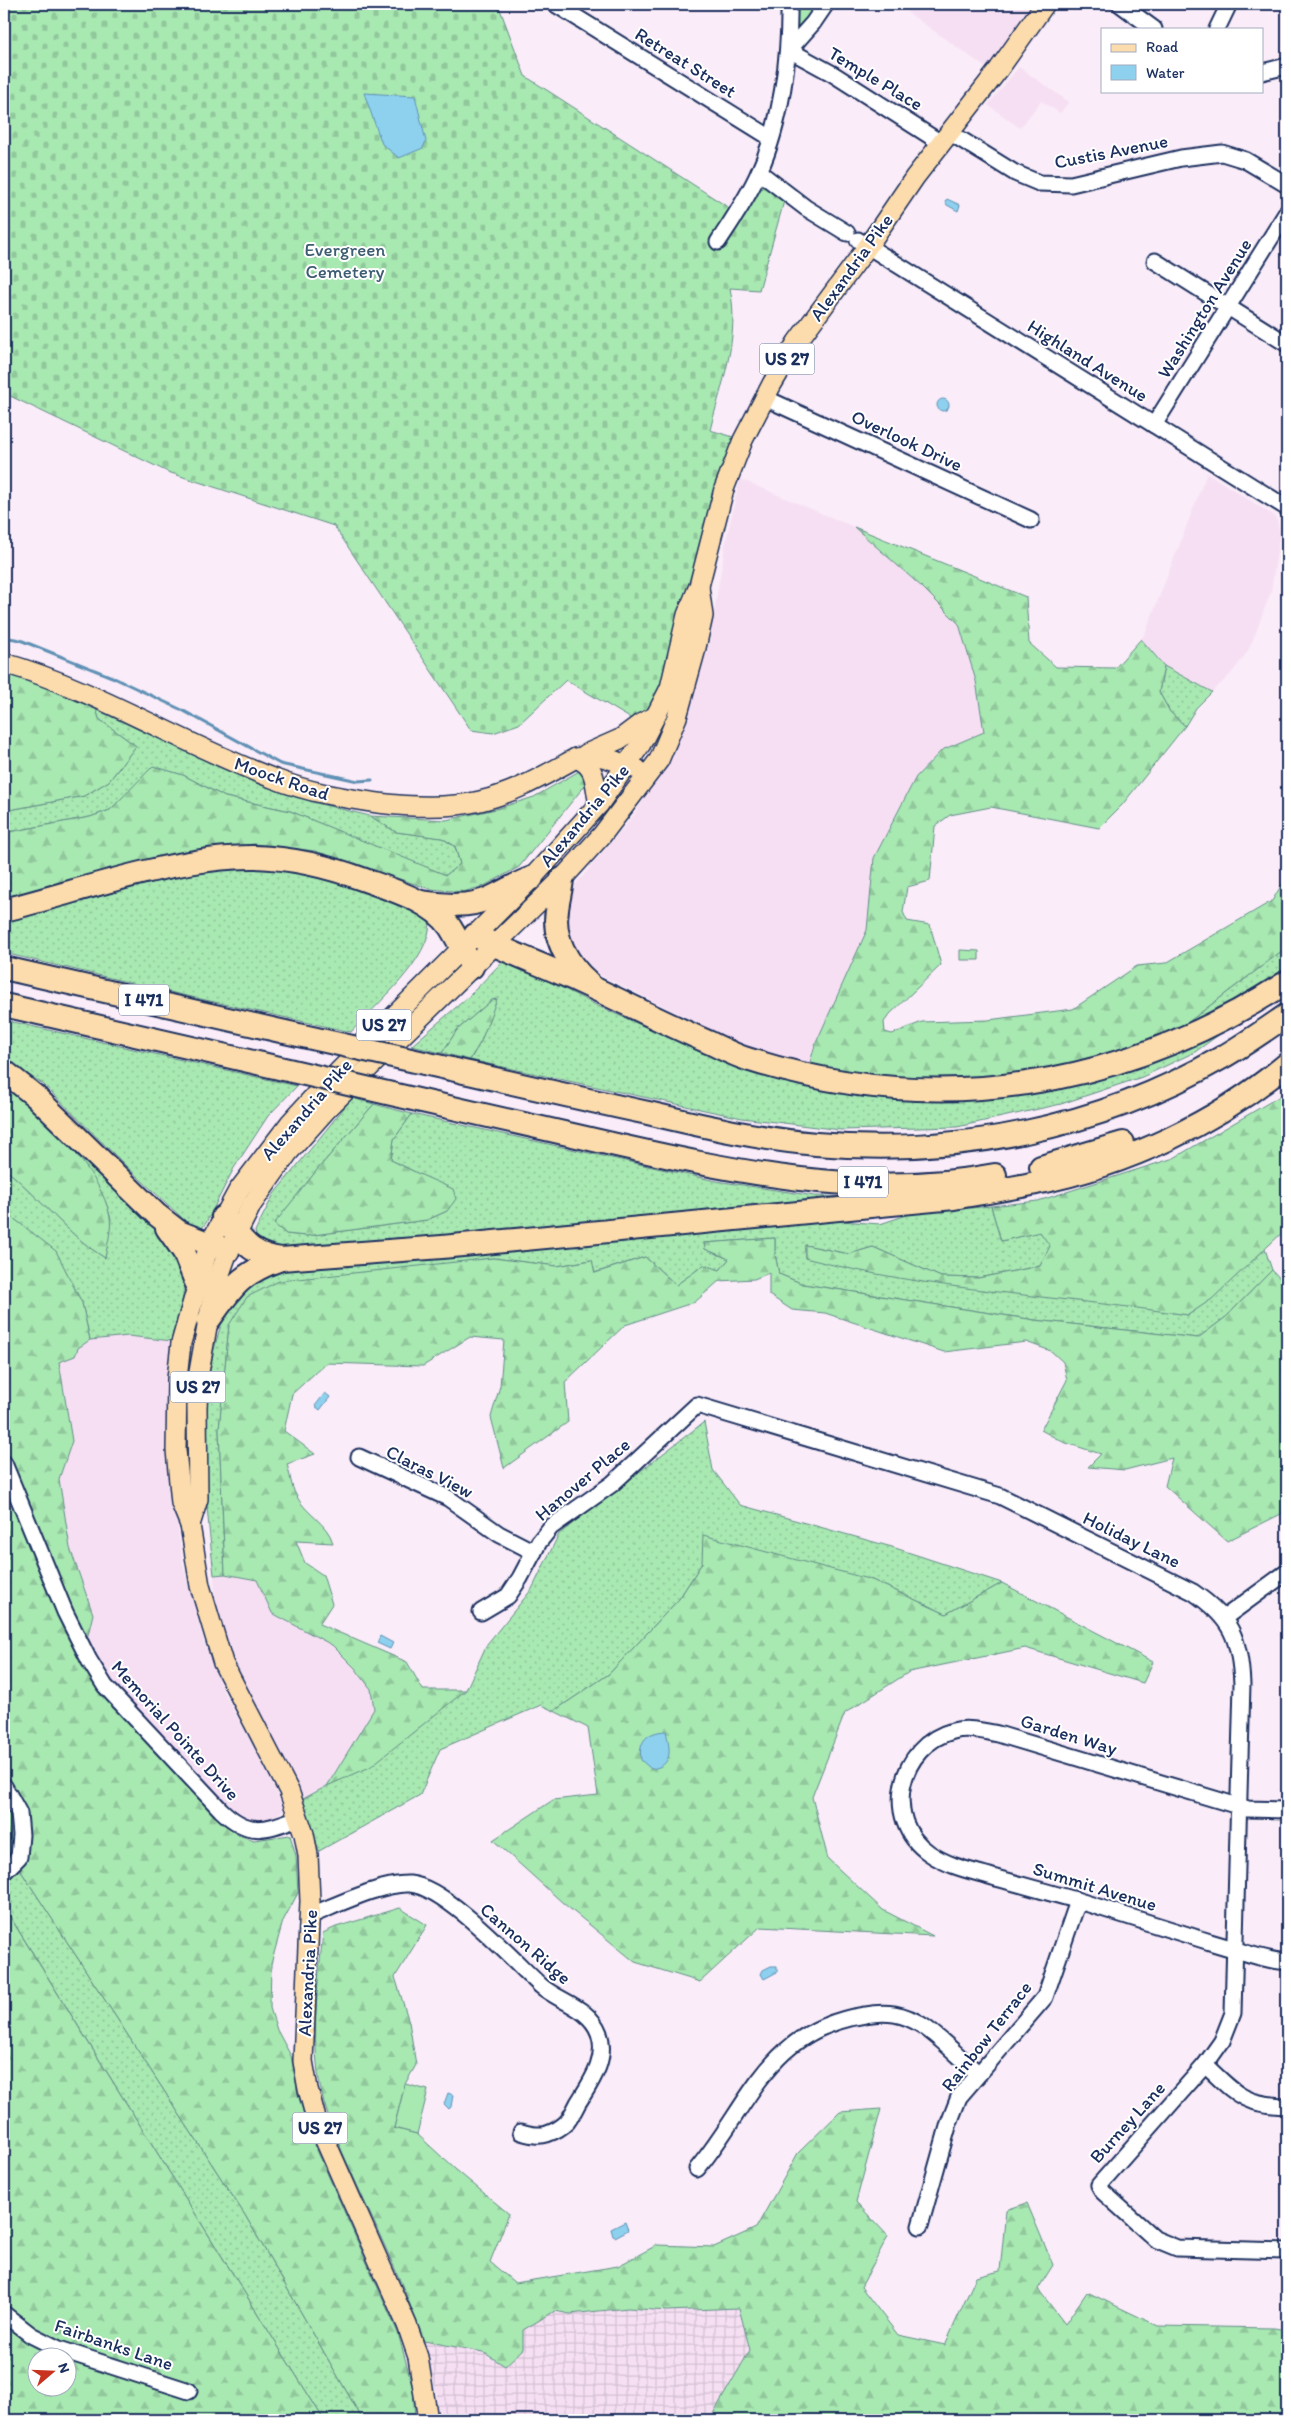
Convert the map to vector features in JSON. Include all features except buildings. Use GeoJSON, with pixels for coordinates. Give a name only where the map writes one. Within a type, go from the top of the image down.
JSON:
{"type":"FeatureCollection","features":[{"type":"Feature","properties":{"kind":"highway"},"geometry":{"type":"LineString","coordinates":[[4,910],[194,863],[255,857],[314,864],[341,871],[417,901],[436,912],[476,949],[599,991],[667,1025],[746,1059],[793,1072],[875,1087],[912,1090],[960,1089],[1033,1083],[1113,1065],[1164,1047],[1214,1025],[1287,982]]}},
{"type":"Feature","properties":{"kind":"highway"},"geometry":{"type":"LineString","coordinates":[[417,901],[447,906],[468,904],[488,899],[532,878]]}},
{"type":"Feature","properties":{"kind":"highway"},"geometry":{"type":"LineString","coordinates":[[562,879],[556,912],[557,933],[564,954],[577,972],[599,991]]}},
{"type":"Feature","properties":{"kind":"highway","name":"I 471"},"geometry":{"type":"LineString","coordinates":[[4,968],[704,1126],[772,1139],[883,1148],[957,1144],[1043,1129],[1090,1117],[1137,1099],[1221,1058],[1287,1015]]}},
{"type":"Feature","properties":{"kind":"highway","name":"I 471"},"geometry":{"type":"LineString","coordinates":[[4,1005],[682,1160],[766,1175],[906,1184],[977,1179],[1030,1169],[1123,1143],[1195,1112],[1287,1059]]}},
{"type":"Feature","properties":{"kind":"highway"},"geometry":{"type":"LineString","coordinates":[[4,1071],[35,1096],[157,1215],[179,1232],[224,1237],[262,1256],[281,1259],[460,1245],[954,1198],[1037,1183],[1093,1168],[1180,1134],[1233,1105],[1287,1064]]}},
{"type":"Feature","properties":{"kind":"highway"},"geometry":{"type":"LineString","coordinates":[[157,1215],[184,1252],[196,1282]]}},
{"type":"Feature","properties":{"kind":"highway"},"geometry":{"type":"LineString","coordinates":[[208,1321],[230,1289],[241,1279],[257,1268],[281,1259]]}},
{"type":"Feature","properties":{"kind":"main road","name":"Alexandria Pike"},"geometry":{"type":"LineString","coordinates":[[428,2420],[418,2357],[407,2324],[317,2122],[308,2089],[303,2061],[310,1916],[308,1855],[288,1791],[223,1663],[200,1586],[190,1525],[181,1503],[176,1450],[176,1413],[181,1343],[196,1282],[224,1237],[252,1204],[305,1132],[476,949],[532,878],[599,804],[627,766],[657,715],[670,688],[687,615],[698,586],[724,489],[743,440],[766,398],[857,240],[999,69],[1045,4]]}},
{"type":"Feature","properties":{"kind":"main road","name":"Alexandria Pike"},"geometry":{"type":"LineString","coordinates":[[476,949],[562,879],[602,835],[645,779],[662,751],[687,685],[703,616],[698,586]]}},
{"type":"Feature","properties":{"kind":"main road","name":"Moock Road"},"geometry":{"type":"LineString","coordinates":[[4,663],[90,696],[275,779],[339,798],[411,806],[443,806],[478,802],[505,794],[533,782],[576,758],[589,754],[602,755],[627,766]]}},
{"type":"Feature","properties":{"kind":"main road"},"geometry":{"type":"LineString","coordinates":[[576,758],[620,739],[640,724],[657,715]]}},
{"type":"Feature","properties":{"kind":"main road"},"geometry":{"type":"LineString","coordinates":[[576,758],[592,768],[596,780],[599,804]]}},
{"type":"Feature","properties":{"kind":"main road"},"geometry":{"type":"LineString","coordinates":[[627,766],[645,779]]}},
{"type":"Feature","properties":{"kind":"main road","name":"Alexandria Pike"},"geometry":{"type":"LineString","coordinates":[[190,1525],[198,1499],[197,1407],[200,1364],[224,1237]]}},
{"type":"Feature","properties":{"kind":"street","name":"Retreat Street"},"geometry":{"type":"LineString","coordinates":[[555,4],[771,138]]}},
{"type":"Feature","properties":{"kind":"street"},"geometry":{"type":"LineString","coordinates":[[718,242],[759,172],[771,138],[788,64],[789,4]]}},
{"type":"Feature","properties":{"kind":"street"},"geometry":{"type":"LineString","coordinates":[[789,50],[813,23],[826,4]]}},
{"type":"Feature","properties":{"kind":"street"},"geometry":{"type":"LineString","coordinates":[[1120,4],[1153,28]]}},
{"type":"Feature","properties":{"kind":"street"},"geometry":{"type":"LineString","coordinates":[[1217,28],[1229,4]]}},
{"type":"Feature","properties":{"kind":"street","name":"Temple Place"},"geometry":{"type":"LineString","coordinates":[[789,50],[944,137]]}},
{"type":"Feature","properties":{"kind":"street"},"geometry":{"type":"LineString","coordinates":[[1264,72],[1287,66]]}},
{"type":"Feature","properties":{"kind":"street","name":"Custis Avenue"},"geometry":{"type":"LineString","coordinates":[[944,137],[1039,183],[1071,184],[1181,158],[1222,153],[1245,160],[1287,185]]}},
{"type":"Feature","properties":{"kind":"street","name":"Highland Avenue"},"geometry":{"type":"LineString","coordinates":[[759,172],[806,208],[1287,508]]}},
{"type":"Feature","properties":{"kind":"street","name":"Washington Avenue"},"geometry":{"type":"LineString","coordinates":[[1154,425],[1287,212]]}},
{"type":"Feature","properties":{"kind":"street"},"geometry":{"type":"LineString","coordinates":[[1155,261],[1287,344]]}},
{"type":"Feature","properties":{"kind":"street","name":"Overlook Drive"},"geometry":{"type":"LineString","coordinates":[[766,398],[1032,520]]}},
{"type":"Feature","properties":{"kind":"street","name":"Hanover Place"},"geometry":{"type":"LineString","coordinates":[[481,1612],[508,1596],[539,1542],[551,1527],[612,1484],[696,1405]]}},
{"type":"Feature","properties":{"kind":"street","name":"Holiday Lane"},"geometry":{"type":"LineString","coordinates":[[696,1405],[1000,1496],[1193,1592],[1218,1610],[1236,1642],[1241,1664],[1235,1950]]}},
{"type":"Feature","properties":{"kind":"street","name":"Claras View"},"geometry":{"type":"LineString","coordinates":[[359,1457],[448,1498],[499,1534],[534,1552]]}},
{"type":"Feature","properties":{"kind":"street","name":"Memorial Pointe Drive"},"geometry":{"type":"LineString","coordinates":[[4,1463],[65,1612],[88,1660],[109,1692],[221,1810],[241,1826],[267,1829],[298,1818]]}},
{"type":"Feature","properties":{"kind":"street"},"geometry":{"type":"LineString","coordinates":[[1224,1618],[1287,1572]]}},
{"type":"Feature","properties":{"kind":"street","name":"Garden Way"},"geometry":{"type":"LineString","coordinates":[[906,1824],[901,1810],[901,1794],[906,1771],[912,1759],[934,1739],[960,1730],[998,1734],[1248,1809],[1287,1810]]}},
{"type":"Feature","properties":{"kind":"street"},"geometry":{"type":"LineString","coordinates":[[4,1786],[19,1813],[20,1835],[19,1857],[4,1872]]}},
{"type":"Feature","properties":{"kind":"street","name":"Summit Avenue"},"geometry":{"type":"LineString","coordinates":[[906,1824],[922,1848],[948,1864],[1078,1901],[1235,1950],[1287,1962]]}},
{"type":"Feature","properties":{"kind":"street","name":"Cannon Ridge"},"geometry":{"type":"LineString","coordinates":[[310,1916],[346,1900],[392,1887],[410,1884],[424,1888],[440,1896],[468,1919],[541,1986],[587,2015],[600,2035],[602,2052],[599,2066],[587,2089],[567,2122],[546,2134],[534,2135],[521,2132]]}},
{"type":"Feature","properties":{"kind":"street","name":"Rainbow Terrace"},"geometry":{"type":"LineString","coordinates":[[920,2226],[959,2097],[1046,1997],[1078,1901]]}},
{"type":"Feature","properties":{"kind":"street","name":"Burney Lane"},"geometry":{"type":"LineString","coordinates":[[1235,1950],[1233,2013],[1222,2041],[1205,2066],[1100,2182],[1100,2188],[1155,2239],[1178,2248],[1287,2251]]}},
{"type":"Feature","properties":{"kind":"street"},"geometry":{"type":"LineString","coordinates":[[697,2169],[718,2143],[755,2083],[768,2066],[792,2045],[828,2024],[841,2019],[883,2012],[898,2014],[923,2025],[978,2073]]}},
{"type":"Feature","properties":{"kind":"street"},"geometry":{"type":"LineString","coordinates":[[1205,2066],[1238,2096],[1262,2106],[1287,2106]]}},
{"type":"Feature","properties":{"kind":"street","name":"Fairbanks Lane"},"geometry":{"type":"LineString","coordinates":[[4,2314],[31,2335],[59,2349],[189,2391]]}},
{"type":"Feature","properties":{"kind":"shaded area"},"geometry":{"type":"Polygon","coordinates":[[[912,4],[1045,4],[995,74],[907,12],[912,4]]]}},
{"type":"Feature","properties":{"kind":"shaded area"},"geometry":{"type":"Polygon","coordinates":[[[1019,67],[1069,102],[1060,113],[1041,101],[1020,128],[988,105],[1019,67]]]}},
{"type":"Feature","properties":{"kind":"shaded area"},"geometry":{"type":"Polygon","coordinates":[[[1207,473],[1276,517],[1280,532],[1271,591],[1248,651],[1231,674],[1212,692],[1164,666],[1141,639],[1145,634],[1207,473]]]}},
{"type":"Feature","properties":{"kind":"shaded area"},"geometry":{"type":"Polygon","coordinates":[[[740,479],[854,527],[923,588],[959,624],[976,681],[984,732],[942,750],[916,777],[874,858],[867,930],[815,1045],[809,1066],[753,1050],[596,973],[578,958],[565,922],[571,890],[634,815],[669,757],[691,706],[709,643],[726,541],[740,479]]]}},
{"type":"Feature","properties":{"kind":"shaded area"},"geometry":{"type":"Polygon","coordinates":[[[128,1336],[172,1341],[165,1438],[183,1565],[205,1645],[222,1689],[268,1773],[284,1810],[268,1820],[255,1823],[238,1819],[118,1694],[86,1643],[93,1614],[70,1548],[59,1479],[72,1441],[58,1361],[75,1356],[78,1348],[90,1340],[128,1336]]]}},
{"type":"Feature","properties":{"kind":"shaded area"},"geometry":{"type":"Polygon","coordinates":[[[225,1574],[257,1580],[272,1613],[332,1645],[355,1668],[371,1689],[374,1709],[327,1786],[303,1799],[255,1707],[231,1653],[215,1597],[214,1575],[225,1574]]]}},
{"type":"Feature","properties":{"kind":"shaded area"},"geometry":{"type":"Polygon","coordinates":[[[628,2308],[667,2311],[739,2308],[750,2350],[710,2419],[698,2416],[678,2420],[438,2420],[437,2395],[424,2341],[483,2352],[505,2366],[523,2330],[555,2311],[570,2314],[628,2308]]]}},
{"type":"Feature","properties":{"kind":"green space","name":"Evergreen Cemetery"},"geometry":{"type":"Polygon","coordinates":[[[4,4],[498,4],[525,76],[737,213],[759,172],[786,194],[759,290],[730,288],[733,306],[731,342],[710,430],[743,440],[670,688],[640,724],[566,680],[519,724],[493,733],[471,730],[334,526],[168,472],[4,393],[4,4]]]}},
{"type":"Feature","properties":{"kind":"green space"},"geometry":{"type":"Polygon","coordinates":[[[789,4],[826,4],[789,50],[789,4]]]}},
{"type":"Feature","properties":{"kind":"green space"},"geometry":{"type":"Polygon","coordinates":[[[854,527],[1026,597],[1029,643],[1056,667],[1115,668],[1141,639],[1164,666],[1159,692],[1170,712],[1185,726],[1122,805],[1099,828],[991,807],[950,815],[935,826],[930,881],[907,887],[903,912],[907,921],[930,925],[941,965],[890,1014],[884,1022],[885,1032],[892,1034],[922,1022],[988,1020],[1073,1009],[1137,966],[1166,963],[1272,901],[1287,876],[1287,947],[1166,1039],[1019,1077],[935,1082],[809,1066],[815,1045],[867,930],[874,858],[916,777],[942,750],[984,732],[976,681],[959,624],[923,588],[854,527]]]}},
{"type":"Feature","properties":{"kind":"green space"},"geometry":{"type":"Polygon","coordinates":[[[1164,666],[1212,692],[1196,708],[1185,726],[1170,712],[1159,692],[1164,666]]]}},
{"type":"Feature","properties":{"kind":"green space"},"geometry":{"type":"Polygon","coordinates":[[[4,670],[95,705],[99,719],[136,746],[109,781],[84,796],[4,811],[4,670]]]}},
{"type":"Feature","properties":{"kind":"green space"},"geometry":{"type":"Polygon","coordinates":[[[95,705],[195,752],[312,802],[370,816],[396,832],[442,838],[455,847],[460,864],[446,875],[290,811],[225,797],[183,775],[154,767],[110,810],[90,817],[4,833],[4,811],[84,796],[109,781],[136,746],[99,719],[95,705]]]}},
{"type":"Feature","properties":{"kind":"green space"},"geometry":{"type":"Polygon","coordinates":[[[153,766],[183,775],[225,797],[290,811],[446,875],[460,864],[455,846],[442,838],[396,832],[370,816],[446,820],[496,809],[534,797],[581,770],[586,774],[586,784],[519,867],[484,886],[463,892],[430,889],[315,851],[254,844],[162,855],[4,900],[4,833],[90,817],[110,810],[153,766]]]}},
{"type":"Feature","properties":{"kind":"green space"},"geometry":{"type":"Polygon","coordinates":[[[253,864],[323,874],[402,906],[430,920],[428,935],[422,950],[412,966],[351,1032],[4,953],[4,916],[198,868],[253,864]]]}},
{"type":"Feature","properties":{"kind":"green space"},"geometry":{"type":"Polygon","coordinates":[[[1287,947],[1287,972],[1166,1039],[1287,947]]]}},
{"type":"Feature","properties":{"kind":"green space"},"geometry":{"type":"Polygon","coordinates":[[[960,950],[979,951],[979,960],[960,960],[960,950]]]}},
{"type":"Feature","properties":{"kind":"green space"},"geometry":{"type":"Polygon","coordinates":[[[505,959],[600,1007],[748,1072],[823,1088],[933,1100],[1027,1094],[1224,1031],[1195,1052],[1142,1077],[1061,1104],[957,1127],[841,1130],[742,1118],[470,1060],[481,1041],[496,999],[492,1000],[457,1030],[442,1053],[411,1046],[468,997],[505,959]]]}},
{"type":"Feature","properties":{"kind":"green space"},"geometry":{"type":"Polygon","coordinates":[[[497,999],[481,1041],[470,1060],[442,1053],[457,1030],[492,1000],[497,999]]]}},
{"type":"Feature","properties":{"kind":"green space"},"geometry":{"type":"Polygon","coordinates":[[[4,1020],[297,1086],[268,1116],[234,1168],[206,1223],[201,1229],[192,1227],[127,1167],[43,1084],[4,1059],[4,1020]]]}},
{"type":"Feature","properties":{"kind":"green space"},"geometry":{"type":"Polygon","coordinates":[[[4,1086],[52,1127],[83,1162],[95,1181],[105,1199],[110,1217],[110,1232],[105,1258],[78,1238],[4,1168],[4,1086]]]}},
{"type":"Feature","properties":{"kind":"green space"},"geometry":{"type":"Polygon","coordinates":[[[1287,1092],[1287,1228],[1212,1299],[1188,1315],[948,1286],[852,1269],[805,1258],[805,1245],[849,1254],[873,1247],[941,1277],[978,1278],[1040,1266],[1050,1246],[1040,1232],[1001,1241],[991,1206],[1038,1201],[1174,1158],[1287,1092]]]}},
{"type":"Feature","properties":{"kind":"green space"},"geometry":{"type":"Polygon","coordinates":[[[352,1098],[374,1104],[317,1170],[275,1224],[286,1234],[306,1236],[427,1220],[447,1211],[417,1173],[391,1160],[394,1139],[412,1114],[716,1181],[815,1196],[902,1198],[272,1250],[258,1244],[255,1231],[274,1194],[352,1098]]]}},
{"type":"Feature","properties":{"kind":"green space"},"geometry":{"type":"Polygon","coordinates":[[[374,1104],[412,1114],[394,1139],[391,1160],[453,1189],[456,1199],[447,1211],[427,1220],[306,1236],[286,1234],[274,1224],[317,1170],[374,1104]]]}},
{"type":"Feature","properties":{"kind":"green space"},"geometry":{"type":"Polygon","coordinates":[[[76,1150],[154,1226],[180,1258],[185,1269],[185,1285],[172,1341],[128,1336],[90,1340],[82,1303],[56,1252],[4,1211],[4,1168],[78,1238],[105,1258],[111,1219],[106,1203],[76,1150]]]}},
{"type":"Feature","properties":{"kind":"green space"},"geometry":{"type":"Polygon","coordinates":[[[991,1206],[1001,1241],[1040,1232],[1051,1246],[1040,1266],[978,1278],[941,1277],[873,1247],[849,1254],[805,1245],[805,1258],[1188,1315],[1211,1299],[1265,1249],[1272,1270],[1226,1317],[1198,1338],[1035,1320],[803,1284],[779,1274],[775,1254],[775,1238],[704,1243],[705,1249],[729,1259],[720,1270],[704,1265],[676,1285],[645,1257],[594,1273],[591,1260],[557,1266],[493,1258],[451,1263],[229,1325],[219,1430],[225,1574],[214,1575],[205,1480],[205,1416],[208,1384],[213,1353],[229,1304],[239,1289],[253,1280],[281,1270],[829,1220],[880,1224],[910,1214],[991,1206]]]}},
{"type":"Feature","properties":{"kind":"green space"},"geometry":{"type":"Polygon","coordinates":[[[4,1211],[56,1251],[82,1303],[90,1340],[78,1348],[75,1356],[59,1362],[72,1441],[59,1479],[70,1548],[93,1614],[86,1643],[80,1652],[109,1702],[238,1835],[254,1840],[290,1835],[296,1856],[298,1893],[283,1921],[271,1964],[270,2008],[277,2030],[291,2056],[298,2094],[309,2132],[398,2333],[413,2388],[415,2420],[363,2420],[245,2215],[4,1845],[4,1211]]]}},
{"type":"Feature","properties":{"kind":"green space"},"geometry":{"type":"Polygon","coordinates":[[[775,1238],[775,1254],[779,1274],[803,1284],[1035,1320],[1198,1338],[1226,1317],[1272,1270],[1287,1286],[1287,1506],[1281,1514],[1227,1541],[1165,1486],[1172,1458],[1125,1470],[1088,1467],[1101,1454],[1063,1442],[1041,1430],[1067,1380],[1063,1362],[1051,1351],[1026,1342],[944,1352],[825,1313],[792,1310],[769,1295],[769,1273],[754,1279],[719,1281],[695,1302],[625,1325],[565,1382],[568,1422],[504,1468],[491,1417],[500,1386],[504,1340],[470,1337],[423,1366],[326,1363],[292,1394],[284,1431],[315,1454],[287,1464],[292,1484],[300,1502],[326,1529],[333,1543],[296,1541],[305,1563],[323,1575],[332,1604],[319,1624],[407,1662],[423,1690],[466,1690],[370,1767],[327,1786],[374,1709],[371,1689],[355,1668],[332,1645],[272,1613],[257,1580],[225,1574],[219,1430],[229,1325],[247,1297],[279,1281],[493,1258],[557,1266],[592,1260],[595,1273],[645,1257],[676,1285],[704,1265],[720,1270],[729,1259],[705,1249],[704,1243],[775,1238]]]}},
{"type":"Feature","properties":{"kind":"green space"},"geometry":{"type":"Polygon","coordinates":[[[704,1422],[713,1470],[740,1505],[892,1547],[1002,1583],[946,1614],[872,1580],[702,1563],[679,1599],[609,1674],[554,1711],[541,1705],[440,1749],[420,1795],[319,1851],[303,1799],[327,1786],[466,1690],[487,1644],[532,1589],[559,1534],[704,1422]]]}},
{"type":"Feature","properties":{"kind":"green space"},"geometry":{"type":"Polygon","coordinates":[[[703,1535],[872,1580],[946,1614],[1002,1583],[1153,1662],[1143,1683],[1025,1648],[909,1672],[845,1713],[812,1797],[828,1859],[883,1910],[933,1936],[760,1927],[700,1982],[635,1962],[563,1903],[493,1840],[553,1800],[598,1795],[588,1728],[554,1711],[609,1674],[679,1599],[702,1563],[703,1535]]]}},
{"type":"Feature","properties":{"kind":"green space"},"geometry":{"type":"Polygon","coordinates":[[[4,1845],[245,2215],[363,2420],[324,2420],[4,1907],[4,1845]]]}},
{"type":"Feature","properties":{"kind":"green space"},"geometry":{"type":"Polygon","coordinates":[[[4,1907],[324,2420],[4,2420],[4,1907]]]}},
{"type":"Feature","properties":{"kind":"green space"},"geometry":{"type":"Polygon","coordinates":[[[400,1908],[427,1925],[395,1977],[409,2022],[416,2065],[405,2084],[394,2128],[417,2134],[509,2214],[490,2262],[515,2283],[618,2266],[657,2245],[714,2247],[756,2228],[798,2153],[840,2112],[881,2109],[856,2202],[888,2236],[861,2287],[898,2335],[945,2345],[976,2277],[1000,2271],[1006,2210],[1027,2203],[1053,2265],[1038,2289],[1065,2324],[1087,2292],[1158,2326],[1273,2328],[1287,2330],[1287,2420],[678,2420],[698,2416],[710,2419],[750,2350],[739,2308],[667,2311],[628,2308],[570,2314],[555,2311],[523,2330],[523,2349],[505,2366],[483,2352],[424,2341],[401,2282],[334,2132],[320,2088],[316,2056],[316,2003],[323,1933],[336,1927],[400,1908]]]}},
{"type":"Feature","properties":{"kind":"green space"},"geometry":{"type":"Polygon","coordinates":[[[405,2084],[428,2090],[417,2134],[394,2128],[405,2084]]]}},
{"type":"Feature","properties":{"kind":"water"},"geometry":{"type":"Polygon","coordinates":[[[364,93],[415,96],[426,141],[423,148],[399,158],[382,144],[364,93]]]}},
{"type":"Feature","properties":{"kind":"water"},"geometry":{"type":"Polygon","coordinates":[[[947,199],[960,205],[958,211],[947,205],[945,201],[947,199]]]}},
{"type":"Feature","properties":{"kind":"water"},"geometry":{"type":"Polygon","coordinates":[[[941,399],[945,399],[949,405],[945,411],[941,411],[937,407],[937,403],[941,399]]]}},
{"type":"Feature","properties":{"kind":"water"},"geometry":{"type":"Polygon","coordinates":[[[325,1393],[330,1397],[320,1410],[315,1406],[325,1393]]]}},
{"type":"Feature","properties":{"kind":"water"},"geometry":{"type":"Polygon","coordinates":[[[380,1636],[393,1643],[390,1649],[377,1643],[380,1636]]]}},
{"type":"Feature","properties":{"kind":"water"},"geometry":{"type":"Polygon","coordinates":[[[666,1731],[669,1756],[664,1764],[651,1769],[641,1760],[641,1747],[649,1735],[666,1731]]]}},
{"type":"Feature","properties":{"kind":"water"},"geometry":{"type":"Polygon","coordinates":[[[771,1966],[777,1966],[777,1972],[764,1979],[761,1974],[763,1970],[771,1966]]]}},
{"type":"Feature","properties":{"kind":"water"},"geometry":{"type":"Polygon","coordinates":[[[448,2093],[453,2095],[449,2109],[444,2104],[448,2093]]]}},
{"type":"Feature","properties":{"kind":"water"},"geometry":{"type":"Polygon","coordinates":[[[625,2222],[628,2230],[615,2237],[613,2236],[611,2229],[625,2222]]]}},
{"type":"Feature","properties":{"kind":"waterway"},"geometry":{"type":"LineString","coordinates":[[4,637],[20,640],[112,677],[182,710],[280,764],[358,781],[372,780]]}}]}
